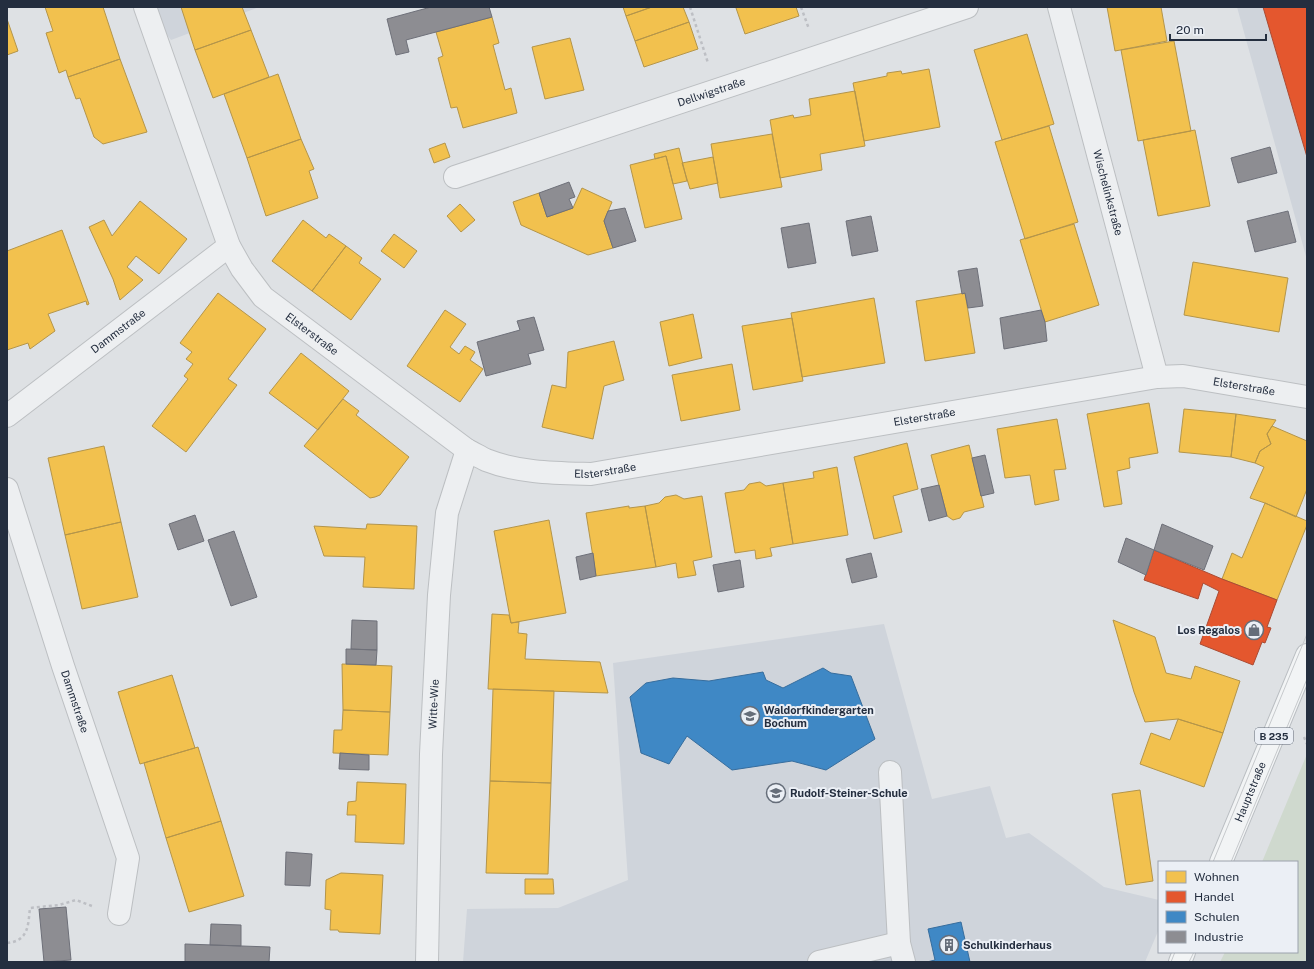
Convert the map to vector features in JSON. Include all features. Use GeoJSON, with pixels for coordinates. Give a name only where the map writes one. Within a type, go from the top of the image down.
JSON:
{"type":"FeatureCollection","features":[{"type":"Feature","properties":{"kind":"main road","name":"Hauptstraße"},"geometry":{"type":"LineString","coordinates":[[1221,861],[1307,656]]}},
{"type":"Feature","properties":{"kind":"street","name":"Elsterstraße"},"geometry":{"type":"LineString","coordinates":[[145,7],[229,246],[242,269],[263,297],[467,450],[487,460],[513,468],[549,473],[591,474],[1157,377],[1183,376],[1307,397]]}},
{"type":"Feature","properties":{"kind":"street","name":"Dellwigstraße"},"geometry":{"type":"LineString","coordinates":[[454,177],[967,7]]}},
{"type":"Feature","properties":{"kind":"street","name":"Wischelinkstraße"},"geometry":{"type":"LineString","coordinates":[[1060,7],[1157,377]]}},
{"type":"Feature","properties":{"kind":"street","name":"Dammstraße"},"geometry":{"type":"LineString","coordinates":[[7,416],[229,246]]}},
{"type":"Feature","properties":{"kind":"street","name":"Witte-Wie"},"geometry":{"type":"LineString","coordinates":[[427,962],[431,754],[439,595],[447,513],[467,450]]}},
{"type":"Feature","properties":{"kind":"street","name":"Dammstraße"},"geometry":{"type":"LineString","coordinates":[[7,490],[63,666],[128,858],[119,914]]}},
{"type":"Feature","properties":{"kind":"street"},"geometry":{"type":"LineString","coordinates":[[819,962],[901,952],[890,772]]}},
{"type":"Feature","properties":{"kind":"path"},"geometry":{"type":"LineString","coordinates":[[690,7],[717,90]]}},
{"type":"Feature","properties":{"kind":"path"},"geometry":{"type":"LineString","coordinates":[[7,943],[23,937],[27,929],[30,908],[76,900],[119,914]]}},
{"type":"Feature","properties":{"kind":"shaded area"},"geometry":{"type":"Polygon","coordinates":[[[146,7],[259,7],[171,40],[146,7]]]}},
{"type":"Feature","properties":{"kind":"shaded area"},"geometry":{"type":"Polygon","coordinates":[[[1237,7],[1307,7],[1307,260],[1237,7]]]}},
{"type":"Feature","properties":{"kind":"shaded area","name":"Rudolf-Steiner-Schule"},"geometry":{"type":"Polygon","coordinates":[[[884,624],[932,799],[990,786],[1006,838],[1029,833],[1104,887],[1158,900],[1158,931],[1145,962],[463,962],[467,909],[558,908],[628,880],[613,663],[884,624]]]}},
{"type":"Feature","properties":{"kind":"shaded area"},"geometry":{"type":"Polygon","coordinates":[[[1307,754],[1307,962],[1220,962],[1224,953],[1298,953],[1298,861],[1262,861],[1307,754]]]}},
{"type":"Feature","properties":{"kind":"building: Wohnen"},"geometry":{"type":"Polygon","coordinates":[[[45,7],[103,7],[120,59],[68,77],[66,70],[59,73],[46,33],[53,31],[45,7]]]}},
{"type":"Feature","properties":{"kind":"building: Wohnen"},"geometry":{"type":"Polygon","coordinates":[[[181,7],[242,7],[251,30],[195,50],[181,7]]]}},
{"type":"Feature","properties":{"kind":"building: Wohnen"},"geometry":{"type":"Polygon","coordinates":[[[623,7],[652,7],[626,16],[623,7]]]}},
{"type":"Feature","properties":{"kind":"building: Wohnen"},"geometry":{"type":"Polygon","coordinates":[[[652,7],[683,7],[689,22],[635,41],[626,16],[652,7]]]}},
{"type":"Feature","properties":{"kind":"building: Wohnen"},"geometry":{"type":"Polygon","coordinates":[[[796,7],[799,16],[745,34],[736,8],[796,7]]]}},
{"type":"Feature","properties":{"kind":"building: Wohnen"},"geometry":{"type":"Polygon","coordinates":[[[1107,7],[1161,7],[1167,41],[1115,51],[1107,7]]]}},
{"type":"Feature","properties":{"kind":"building: Wohnen"},"geometry":{"type":"Polygon","coordinates":[[[492,17],[499,43],[493,45],[505,90],[511,88],[517,113],[463,128],[457,107],[451,108],[438,58],[443,56],[436,32],[492,17]]]}},
{"type":"Feature","properties":{"kind":"building: Wohnen"},"geometry":{"type":"Polygon","coordinates":[[[7,19],[18,51],[7,55],[7,19]]]}},
{"type":"Feature","properties":{"kind":"building: Wohnen"},"geometry":{"type":"Polygon","coordinates":[[[689,22],[698,49],[644,67],[635,41],[689,22]]]}},
{"type":"Feature","properties":{"kind":"building: Wohnen"},"geometry":{"type":"Polygon","coordinates":[[[251,30],[269,77],[213,98],[195,50],[251,30]]]}},
{"type":"Feature","properties":{"kind":"building: Wohnen"},"geometry":{"type":"Polygon","coordinates":[[[1027,34],[1054,124],[1002,140],[974,50],[1027,34]]]}},
{"type":"Feature","properties":{"kind":"building: Wohnen"},"geometry":{"type":"Polygon","coordinates":[[[570,38],[584,90],[545,99],[532,47],[570,38]]]}},
{"type":"Feature","properties":{"kind":"building: Wohnen"},"geometry":{"type":"Polygon","coordinates":[[[1174,41],[1191,131],[1138,141],[1121,50],[1174,41]]]}},
{"type":"Feature","properties":{"kind":"building: Wohnen"},"geometry":{"type":"Polygon","coordinates":[[[120,59],[147,132],[103,144],[94,137],[80,98],[76,99],[68,77],[120,59]]]}},
{"type":"Feature","properties":{"kind":"building: Wohnen"},"geometry":{"type":"Polygon","coordinates":[[[929,69],[940,127],[864,141],[853,83],[887,76],[887,73],[901,71],[902,74],[929,69]]]}},
{"type":"Feature","properties":{"kind":"building: Wohnen"},"geometry":{"type":"Polygon","coordinates":[[[278,74],[301,139],[247,158],[224,94],[278,74]]]}},
{"type":"Feature","properties":{"kind":"building: Wohnen"},"geometry":{"type":"Polygon","coordinates":[[[855,91],[865,146],[820,154],[822,170],[780,178],[770,120],[793,115],[794,118],[811,115],[809,99],[855,91]]]}},
{"type":"Feature","properties":{"kind":"building: Wohnen"},"geometry":{"type":"Polygon","coordinates":[[[1049,126],[1078,222],[1025,239],[995,142],[1049,126]]]}},
{"type":"Feature","properties":{"kind":"building: Wohnen"},"geometry":{"type":"Polygon","coordinates":[[[1195,130],[1210,206],[1158,216],[1143,140],[1195,130]]]}},
{"type":"Feature","properties":{"kind":"building: Wohnen"},"geometry":{"type":"Polygon","coordinates":[[[772,134],[782,187],[720,198],[711,144],[772,134]]]}},
{"type":"Feature","properties":{"kind":"building: Wohnen"},"geometry":{"type":"Polygon","coordinates":[[[301,139],[314,169],[309,171],[318,198],[266,216],[247,158],[301,139]]]}},
{"type":"Feature","properties":{"kind":"building: Wohnen"},"geometry":{"type":"Polygon","coordinates":[[[445,143],[450,157],[434,163],[429,149],[445,143]]]}},
{"type":"Feature","properties":{"kind":"building: Wohnen"},"geometry":{"type":"Polygon","coordinates":[[[679,148],[687,181],[673,184],[666,156],[655,159],[654,154],[679,148]]]}},
{"type":"Feature","properties":{"kind":"building: Wohnen"},"geometry":{"type":"Polygon","coordinates":[[[666,156],[682,219],[645,228],[630,165],[666,156]]]}},
{"type":"Feature","properties":{"kind":"building: Wohnen"},"geometry":{"type":"Polygon","coordinates":[[[713,157],[718,183],[690,189],[682,163],[713,157]]]}},
{"type":"Feature","properties":{"kind":"building: Wohnen"},"geometry":{"type":"Polygon","coordinates":[[[582,188],[612,202],[604,221],[613,248],[588,255],[521,225],[513,202],[539,193],[547,217],[573,208],[582,188]]]}},
{"type":"Feature","properties":{"kind":"building: Wohnen"},"geometry":{"type":"Polygon","coordinates":[[[140,201],[187,239],[159,274],[136,256],[127,267],[143,280],[120,300],[113,279],[89,227],[104,220],[112,236],[140,201]]]}},
{"type":"Feature","properties":{"kind":"building: Wohnen"},"geometry":{"type":"Polygon","coordinates":[[[460,204],[475,220],[461,232],[447,216],[460,204]]]}},
{"type":"Feature","properties":{"kind":"building: Wohnen"},"geometry":{"type":"Polygon","coordinates":[[[303,220],[326,238],[329,234],[346,246],[312,291],[272,261],[303,220]]]}},
{"type":"Feature","properties":{"kind":"building: Wohnen"},"geometry":{"type":"Polygon","coordinates":[[[1074,224],[1099,305],[1045,322],[1020,240],[1074,224]]]}},
{"type":"Feature","properties":{"kind":"building: Wohnen"},"geometry":{"type":"Polygon","coordinates":[[[62,230],[89,304],[87,305],[86,301],[48,314],[55,331],[30,349],[28,343],[7,350],[7,251],[62,230]]]}},
{"type":"Feature","properties":{"kind":"building: Wohnen"},"geometry":{"type":"Polygon","coordinates":[[[394,234],[417,251],[404,268],[381,251],[394,234]]]}},
{"type":"Feature","properties":{"kind":"building: Wohnen"},"geometry":{"type":"Polygon","coordinates":[[[346,246],[362,258],[359,263],[381,279],[351,320],[312,291],[346,246]]]}},
{"type":"Feature","properties":{"kind":"building: Wohnen"},"geometry":{"type":"Polygon","coordinates":[[[1193,262],[1288,278],[1279,332],[1184,315],[1193,262]]]}},
{"type":"Feature","properties":{"kind":"building: Wohnen"},"geometry":{"type":"Polygon","coordinates":[[[218,293],[266,329],[228,379],[237,385],[186,452],[152,426],[188,379],[184,376],[193,364],[186,359],[192,352],[180,343],[218,293]]]}},
{"type":"Feature","properties":{"kind":"building: Wohnen"},"geometry":{"type":"Polygon","coordinates":[[[965,293],[975,353],[925,361],[916,301],[965,293]]]}},
{"type":"Feature","properties":{"kind":"building: Wohnen"},"geometry":{"type":"Polygon","coordinates":[[[874,298],[885,363],[802,377],[791,313],[874,298]]]}},
{"type":"Feature","properties":{"kind":"building: Wohnen"},"geometry":{"type":"Polygon","coordinates":[[[445,310],[466,324],[450,347],[459,354],[465,346],[475,352],[470,360],[483,369],[460,402],[407,366],[445,310]]]}},
{"type":"Feature","properties":{"kind":"building: Wohnen"},"geometry":{"type":"Polygon","coordinates":[[[693,314],[702,358],[669,366],[660,322],[693,314]]]}},
{"type":"Feature","properties":{"kind":"building: Wohnen"},"geometry":{"type":"Polygon","coordinates":[[[792,318],[803,381],[753,390],[742,326],[792,318]]]}},
{"type":"Feature","properties":{"kind":"building: Wohnen"},"geometry":{"type":"Polygon","coordinates":[[[614,341],[624,380],[604,386],[593,439],[542,427],[552,385],[566,388],[568,352],[614,341]]]}},
{"type":"Feature","properties":{"kind":"building: Wohnen"},"geometry":{"type":"Polygon","coordinates":[[[301,353],[349,391],[318,430],[269,393],[301,353]]]}},
{"type":"Feature","properties":{"kind":"building: Wohnen"},"geometry":{"type":"Polygon","coordinates":[[[732,364],[740,410],[681,421],[672,375],[732,364]]]}},
{"type":"Feature","properties":{"kind":"building: Wohnen"},"geometry":{"type":"Polygon","coordinates":[[[343,399],[359,411],[356,415],[409,457],[380,495],[375,497],[370,498],[304,446],[343,399]]]}},
{"type":"Feature","properties":{"kind":"building: Wohnen"},"geometry":{"type":"Polygon","coordinates":[[[1149,403],[1158,453],[1129,458],[1130,468],[1117,471],[1122,504],[1104,507],[1087,414],[1149,403]]]}},
{"type":"Feature","properties":{"kind":"building: Wohnen"},"geometry":{"type":"Polygon","coordinates":[[[1184,409],[1236,414],[1231,457],[1179,452],[1184,409]]]}},
{"type":"Feature","properties":{"kind":"building: Wohnen"},"geometry":{"type":"Polygon","coordinates":[[[1236,414],[1276,420],[1267,434],[1271,444],[1260,451],[1255,463],[1231,457],[1236,414]]]}},
{"type":"Feature","properties":{"kind":"building: Wohnen"},"geometry":{"type":"Polygon","coordinates":[[[1057,419],[1066,469],[1054,470],[1059,500],[1035,505],[1030,475],[1005,478],[997,429],[1057,419]]]}},
{"type":"Feature","properties":{"kind":"building: Wohnen"},"geometry":{"type":"Polygon","coordinates":[[[1272,426],[1307,441],[1307,489],[1296,517],[1250,498],[1264,467],[1255,463],[1260,451],[1271,444],[1267,434],[1272,426]]]}},
{"type":"Feature","properties":{"kind":"building: Wohnen"},"geometry":{"type":"Polygon","coordinates":[[[907,443],[918,489],[893,496],[902,532],[874,539],[854,457],[907,443]]]}},
{"type":"Feature","properties":{"kind":"building: Wohnen"},"geometry":{"type":"Polygon","coordinates":[[[969,445],[984,507],[964,512],[960,518],[953,520],[947,516],[931,455],[969,445]]]}},
{"type":"Feature","properties":{"kind":"building: Wohnen"},"geometry":{"type":"Polygon","coordinates":[[[104,446],[121,522],[65,535],[48,458],[104,446]]]}},
{"type":"Feature","properties":{"kind":"building: Wohnen"},"geometry":{"type":"Polygon","coordinates":[[[837,467],[848,535],[793,544],[783,483],[814,478],[813,472],[837,467]]]}},
{"type":"Feature","properties":{"kind":"building: Wohnen"},"geometry":{"type":"Polygon","coordinates":[[[760,482],[766,486],[783,483],[793,544],[770,548],[772,556],[756,559],[755,550],[735,553],[725,493],[744,490],[749,484],[760,482]]]}},
{"type":"Feature","properties":{"kind":"building: Wohnen"},"geometry":{"type":"Polygon","coordinates":[[[676,495],[684,499],[702,496],[712,557],[693,561],[696,575],[678,578],[676,563],[656,567],[645,506],[659,503],[665,497],[676,495]]]}},
{"type":"Feature","properties":{"kind":"building: Wohnen"},"geometry":{"type":"Polygon","coordinates":[[[1265,503],[1307,521],[1307,525],[1277,600],[1222,579],[1232,553],[1242,558],[1265,503]]]}},
{"type":"Feature","properties":{"kind":"building: Wohnen"},"geometry":{"type":"Polygon","coordinates":[[[629,506],[629,508],[645,506],[656,567],[596,576],[586,513],[629,506]]]}},
{"type":"Feature","properties":{"kind":"building: Wohnen"},"geometry":{"type":"Polygon","coordinates":[[[549,520],[566,613],[511,623],[494,531],[549,520]]]}},
{"type":"Feature","properties":{"kind":"building: Wohnen"},"geometry":{"type":"Polygon","coordinates":[[[121,522],[138,597],[82,609],[65,535],[121,522]]]}},
{"type":"Feature","properties":{"kind":"building: Wohnen"},"geometry":{"type":"Polygon","coordinates":[[[367,524],[417,526],[414,589],[363,587],[365,557],[324,556],[314,526],[366,529],[367,524]]]}},
{"type":"Feature","properties":{"kind":"building: Wohnen"},"geometry":{"type":"Polygon","coordinates":[[[492,614],[509,615],[511,623],[519,622],[518,633],[527,634],[525,659],[600,662],[608,693],[488,689],[492,614]]]}},
{"type":"Feature","properties":{"kind":"building: Wohnen"},"geometry":{"type":"Polygon","coordinates":[[[1113,620],[1155,637],[1166,673],[1191,679],[1195,666],[1240,681],[1223,733],[1178,719],[1145,722],[1134,692],[1113,620]]]}},
{"type":"Feature","properties":{"kind":"building: Wohnen"},"geometry":{"type":"Polygon","coordinates":[[[342,664],[392,666],[390,712],[343,710],[342,664]]]}},
{"type":"Feature","properties":{"kind":"building: Wohnen"},"geometry":{"type":"Polygon","coordinates":[[[172,675],[195,748],[140,764],[118,692],[172,675]]]}},
{"type":"Feature","properties":{"kind":"building: Wohnen"},"geometry":{"type":"Polygon","coordinates":[[[493,689],[554,691],[551,783],[490,781],[493,689]]]}},
{"type":"Feature","properties":{"kind":"building: Wohnen"},"geometry":{"type":"Polygon","coordinates":[[[343,710],[390,712],[388,755],[333,753],[334,730],[342,730],[343,710]]]}},
{"type":"Feature","properties":{"kind":"building: Wohnen"},"geometry":{"type":"Polygon","coordinates":[[[1178,719],[1223,733],[1204,787],[1140,764],[1151,733],[1170,740],[1178,719]]]}},
{"type":"Feature","properties":{"kind":"building: Wohnen"},"geometry":{"type":"Polygon","coordinates":[[[198,747],[221,821],[166,838],[144,763],[198,747]]]}},
{"type":"Feature","properties":{"kind":"building: Wohnen"},"geometry":{"type":"Polygon","coordinates":[[[490,781],[551,783],[548,874],[486,873],[490,781]]]}},
{"type":"Feature","properties":{"kind":"building: Wohnen"},"geometry":{"type":"Polygon","coordinates":[[[357,782],[406,784],[404,844],[355,842],[356,815],[347,815],[348,802],[356,801],[357,782]]]}},
{"type":"Feature","properties":{"kind":"building: Wohnen"},"geometry":{"type":"Polygon","coordinates":[[[1140,790],[1153,881],[1126,885],[1112,794],[1140,790]]]}},
{"type":"Feature","properties":{"kind":"building: Wohnen"},"geometry":{"type":"Polygon","coordinates":[[[221,821],[244,896],[189,912],[166,838],[221,821]]]}},
{"type":"Feature","properties":{"kind":"building: Wohnen"},"geometry":{"type":"Polygon","coordinates":[[[341,873],[383,875],[380,934],[339,932],[338,930],[330,930],[331,910],[325,909],[326,880],[341,873]]]}},
{"type":"Feature","properties":{"kind":"building: Wohnen"},"geometry":{"type":"Polygon","coordinates":[[[525,879],[553,879],[554,894],[525,894],[525,879]]]}},
{"type":"Feature","properties":{"kind":"building: Handel"},"geometry":{"type":"Polygon","coordinates":[[[1263,7],[1307,7],[1307,157],[1263,7]]]}},
{"type":"Feature","properties":{"kind":"building: Handel"},"geometry":{"type":"Polygon","coordinates":[[[1154,550],[1222,579],[1277,600],[1267,627],[1271,628],[1265,643],[1262,642],[1253,665],[1200,644],[1219,591],[1203,583],[1198,599],[1144,580],[1154,550]]]}},
{"type":"Feature","properties":{"kind":"building: Schulen","name":"Waldorfkindergarten Bochum"},"geometry":{"type":"Polygon","coordinates":[[[823,668],[831,673],[851,676],[875,739],[826,770],[792,761],[732,770],[687,736],[669,764],[641,753],[630,697],[646,683],[673,678],[709,681],[763,672],[766,680],[783,688],[823,668]]]}},
{"type":"Feature","properties":{"kind":"building: Schulen","name":"Schulkinderhaus"},"geometry":{"type":"Polygon","coordinates":[[[961,922],[970,962],[927,962],[935,960],[928,929],[961,922]]]}},
{"type":"Feature","properties":{"kind":"building: Industrie"},"geometry":{"type":"Polygon","coordinates":[[[431,7],[489,7],[492,17],[406,40],[409,52],[396,55],[387,19],[431,7]]]}},
{"type":"Feature","properties":{"kind":"building: Industrie"},"geometry":{"type":"Polygon","coordinates":[[[1270,147],[1277,173],[1238,183],[1231,158],[1270,147]]]}},
{"type":"Feature","properties":{"kind":"building: Industrie"},"geometry":{"type":"Polygon","coordinates":[[[569,182],[575,197],[569,199],[573,208],[547,217],[539,193],[569,182]]]}},
{"type":"Feature","properties":{"kind":"building: Industrie"},"geometry":{"type":"Polygon","coordinates":[[[625,208],[636,241],[613,248],[604,221],[608,211],[625,208]]]}},
{"type":"Feature","properties":{"kind":"building: Industrie"},"geometry":{"type":"Polygon","coordinates":[[[1288,211],[1296,242],[1255,252],[1247,221],[1288,211]]]}},
{"type":"Feature","properties":{"kind":"building: Industrie"},"geometry":{"type":"Polygon","coordinates":[[[871,216],[878,251],[852,256],[846,221],[871,216]]]}},
{"type":"Feature","properties":{"kind":"building: Industrie"},"geometry":{"type":"Polygon","coordinates":[[[809,223],[816,263],[788,268],[781,228],[809,223]]]}},
{"type":"Feature","properties":{"kind":"building: Industrie"},"geometry":{"type":"Polygon","coordinates":[[[977,268],[983,306],[968,308],[965,293],[962,294],[958,271],[977,268]]]}},
{"type":"Feature","properties":{"kind":"building: Industrie"},"geometry":{"type":"Polygon","coordinates":[[[1041,310],[1045,322],[1047,341],[1004,349],[1000,318],[1041,310]]]}},
{"type":"Feature","properties":{"kind":"building: Industrie"},"geometry":{"type":"Polygon","coordinates":[[[534,317],[544,350],[528,354],[531,364],[486,376],[477,342],[520,330],[517,321],[534,317]]]}},
{"type":"Feature","properties":{"kind":"building: Industrie"},"geometry":{"type":"Polygon","coordinates":[[[985,455],[994,493],[981,496],[972,458],[985,455]]]}},
{"type":"Feature","properties":{"kind":"building: Industrie"},"geometry":{"type":"Polygon","coordinates":[[[939,485],[947,516],[929,521],[921,489],[939,485]]]}},
{"type":"Feature","properties":{"kind":"building: Industrie"},"geometry":{"type":"Polygon","coordinates":[[[195,515],[204,541],[178,550],[169,524],[195,515]]]}},
{"type":"Feature","properties":{"kind":"building: Industrie"},"geometry":{"type":"Polygon","coordinates":[[[1162,524],[1213,546],[1204,570],[1154,550],[1162,524]]]}},
{"type":"Feature","properties":{"kind":"building: Industrie"},"geometry":{"type":"Polygon","coordinates":[[[234,531],[257,597],[231,606],[208,540],[234,531]]]}},
{"type":"Feature","properties":{"kind":"building: Industrie"},"geometry":{"type":"Polygon","coordinates":[[[1126,538],[1154,550],[1146,575],[1118,562],[1126,538]]]}},
{"type":"Feature","properties":{"kind":"building: Industrie"},"geometry":{"type":"Polygon","coordinates":[[[593,553],[596,576],[580,580],[576,557],[593,553]]]}},
{"type":"Feature","properties":{"kind":"building: Industrie"},"geometry":{"type":"Polygon","coordinates":[[[871,553],[877,577],[852,583],[846,559],[871,553]]]}},
{"type":"Feature","properties":{"kind":"building: Industrie"},"geometry":{"type":"Polygon","coordinates":[[[740,560],[744,587],[718,592],[713,565],[740,560]]]}},
{"type":"Feature","properties":{"kind":"building: Industrie"},"geometry":{"type":"Polygon","coordinates":[[[352,620],[377,621],[377,650],[351,649],[352,620]]]}},
{"type":"Feature","properties":{"kind":"building: Industrie"},"geometry":{"type":"Polygon","coordinates":[[[346,649],[377,650],[376,665],[346,664],[346,649]]]}},
{"type":"Feature","properties":{"kind":"building: Industrie"},"geometry":{"type":"Polygon","coordinates":[[[340,753],[369,755],[369,770],[339,769],[340,753]]]}},
{"type":"Feature","properties":{"kind":"building: Industrie"},"geometry":{"type":"Polygon","coordinates":[[[286,852],[312,854],[310,886],[285,885],[286,852]]]}},
{"type":"Feature","properties":{"kind":"building: Industrie"},"geometry":{"type":"Polygon","coordinates":[[[66,907],[71,960],[44,962],[39,909],[66,907]]]}},
{"type":"Feature","properties":{"kind":"building: Industrie"},"geometry":{"type":"Polygon","coordinates":[[[211,924],[241,925],[241,946],[210,945],[211,924]]]}},
{"type":"Feature","properties":{"kind":"building: Industrie"},"geometry":{"type":"Polygon","coordinates":[[[185,944],[270,947],[269,962],[185,962],[185,944]]]}},
{"type":"Feature","properties":{"kind":"tram line"},"geometry":{"type":"LineString","coordinates":[[1213,861],[1307,634]]}},
{"type":"Feature","properties":{"kind":"tram line"},"geometry":{"type":"LineString","coordinates":[[1231,861],[1307,679]]}},
{"type":"Feature","properties":{"kind":"tram line"},"geometry":{"type":"LineString","coordinates":[[1171,962],[1175,953]]}},
{"type":"Feature","properties":{"kind":"tram line"},"geometry":{"type":"LineString","coordinates":[[1189,962],[1194,953]]}},
{"type":"Feature","properties":{"kind":"place","name":"Los Regalos"},"geometry":{"type":"Point","coordinates":[1254,630]}},
{"type":"Feature","properties":{"kind":"place","name":"Waldorfkindergarten Bochum"},"geometry":{"type":"Point","coordinates":[750,716]}},
{"type":"Feature","properties":{"kind":"place","name":"Rudolf-Steiner-Schule"},"geometry":{"type":"Point","coordinates":[776,793]}},
{"type":"Feature","properties":{"kind":"place","name":"Schulkinderhaus"},"geometry":{"type":"Point","coordinates":[949,945]}}]}
